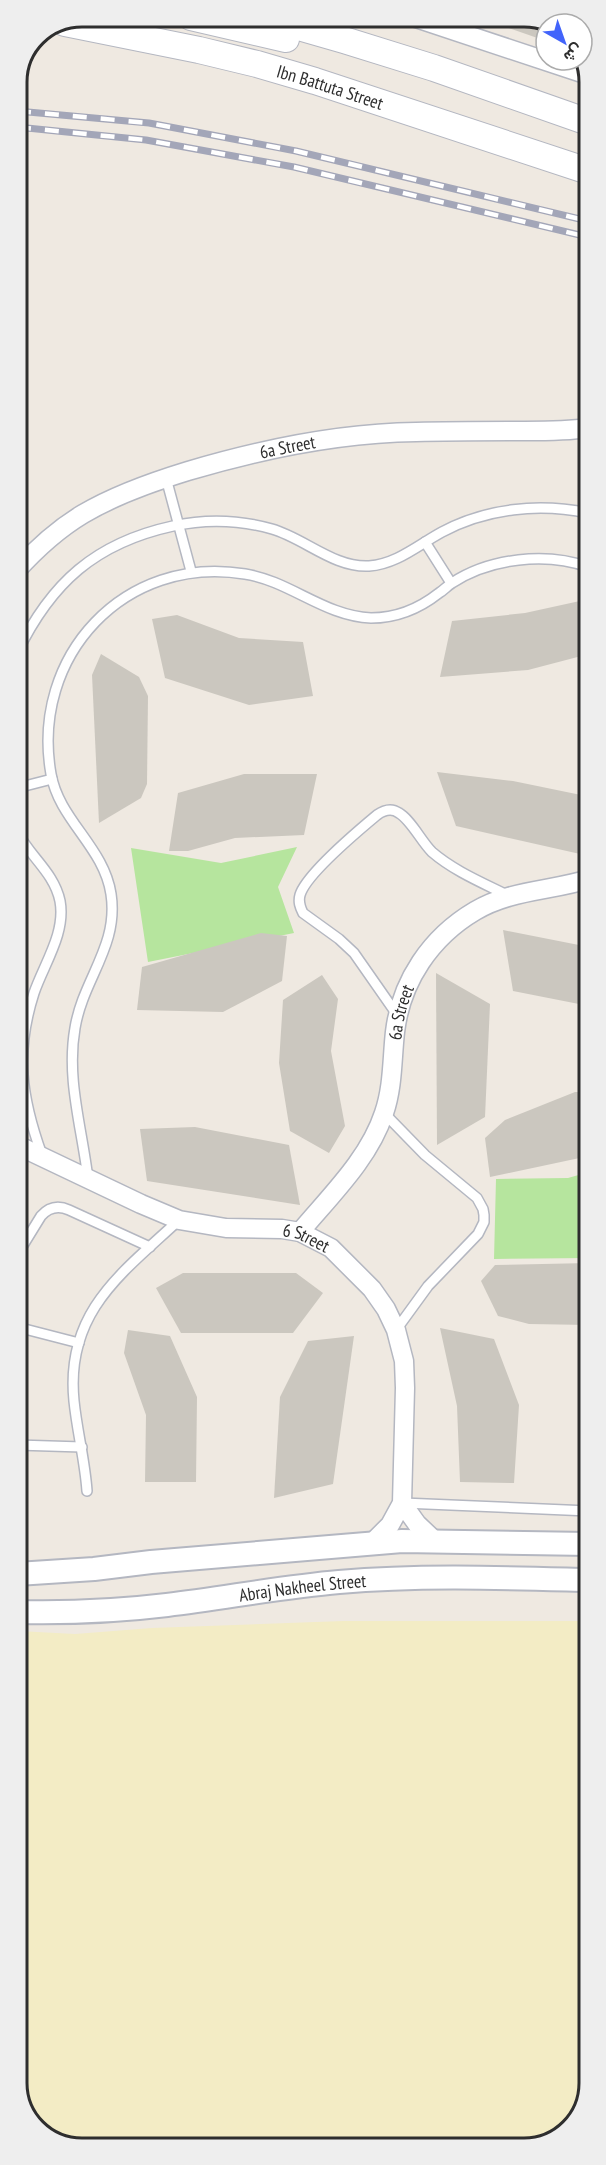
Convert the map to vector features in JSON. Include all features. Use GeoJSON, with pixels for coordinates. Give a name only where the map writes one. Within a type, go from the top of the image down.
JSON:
{"type":"FeatureCollection","features":[{"type":"Feature","properties":{"kind":"main road","name":"Ibn Battuta Street"},"geometry":{"type":"LineString","coordinates":[[85,27],[257,64],[579,168]]}},
{"type":"Feature","properties":{"kind":"main road"},"geometry":{"type":"LineString","coordinates":[[234,27],[341,52],[434,68]]}},
{"type":"Feature","properties":{"kind":"main road"},"geometry":{"type":"LineString","coordinates":[[297,27],[434,68],[579,118]]}},
{"type":"Feature","properties":{"kind":"main road"},"geometry":{"type":"LineString","coordinates":[[347,27],[434,68]]}},
{"type":"Feature","properties":{"kind":"street"},"geometry":{"type":"LineString","coordinates":[[443,27],[578,72]]}},
{"type":"Feature","properties":{"kind":"street","name":"6a Street"},"geometry":{"type":"LineString","coordinates":[[27,559],[57,531],[110,500],[166,478],[280,447],[357,435],[579,429]]}},
{"type":"Feature","properties":{"kind":"street","name":"6a Street"},"geometry":{"type":"LineString","coordinates":[[300,1232],[361,1158],[372,1140],[384,1113],[391,1082],[398,1016],[403,997],[411,978],[434,945],[460,920],[492,902],[509,896],[579,881]]}},
{"type":"Feature","properties":{"kind":"street","name":"6 Street"},"geometry":{"type":"LineString","coordinates":[[27,1150],[179,1220],[211,1227],[282,1229],[300,1232],[331,1248],[380,1298],[396,1330],[405,1374],[402,1503],[390,1526],[372,1543]]}},
{"type":"Feature","properties":{"kind":"street"},"geometry":{"type":"LineString","coordinates":[[402,1503],[417,1524],[435,1541]]}},
{"type":"Feature","properties":{"kind":"street","name":"Abraj Nakheel Street"},"geometry":{"type":"LineString","coordinates":[[27,1573],[372,1543],[435,1541],[579,1544]]}},
{"type":"Feature","properties":{"kind":"street","name":"Abraj Nakheel Street"},"geometry":{"type":"LineString","coordinates":[[27,1612],[77,1612],[145,1607],[301,1586],[376,1580],[473,1578],[579,1580]]}},
{"type":"Feature","properties":{"kind":"lane"},"geometry":{"type":"LineString","coordinates":[[166,478],[191,571]]}},
{"type":"Feature","properties":{"kind":"lane"},"geometry":{"type":"LineString","coordinates":[[27,634],[42,608],[60,587],[102,552],[126,539],[179,525],[217,521],[255,525],[292,537],[351,565],[367,566],[398,559],[464,522],[507,511],[551,508],[579,512]]}},
{"type":"Feature","properties":{"kind":"lane"},"geometry":{"type":"LineString","coordinates":[[425,542],[451,584]]}},
{"type":"Feature","properties":{"kind":"lane"},"geometry":{"type":"LineString","coordinates":[[88,1179],[72,1086],[73,1041],[81,1001],[109,939],[113,907],[107,875],[100,860],[68,815],[52,779],[47,736],[54,694],[70,655],[96,621],[130,594],[160,580],[191,571],[229,571],[267,578],[330,609],[359,617],[393,616],[409,611],[425,603],[451,584],[492,565],[514,561],[560,560],[579,565]]}},
{"type":"Feature","properties":{"kind":"lane"},"geometry":{"type":"LineString","coordinates":[[27,785],[52,779]]}},
{"type":"Feature","properties":{"kind":"lane"},"geometry":{"type":"LineString","coordinates":[[398,1016],[354,953],[303,913],[300,906],[301,892],[321,867],[377,815],[383,811],[395,811],[405,818],[421,840],[442,860],[509,896]]}},
{"type":"Feature","properties":{"kind":"lane"},"geometry":{"type":"LineString","coordinates":[[27,845],[57,890],[60,908],[59,927],[29,1012],[27,1025]]}},
{"type":"Feature","properties":{"kind":"lane"},"geometry":{"type":"LineString","coordinates":[[27,1108],[43,1157]]}},
{"type":"Feature","properties":{"kind":"lane"},"geometry":{"type":"LineString","coordinates":[[384,1113],[424,1155],[477,1198],[484,1215],[484,1222],[478,1234],[428,1286],[396,1330]]}},
{"type":"Feature","properties":{"kind":"lane"},"geometry":{"type":"LineString","coordinates":[[27,1239],[41,1216],[57,1207],[69,1210],[150,1247]]}},
{"type":"Feature","properties":{"kind":"lane"},"geometry":{"type":"LineString","coordinates":[[87,1491],[73,1399],[75,1361],[79,1343],[102,1294],[122,1271],[179,1220]]}},
{"type":"Feature","properties":{"kind":"lane"},"geometry":{"type":"LineString","coordinates":[[27,1330],[79,1343]]}},
{"type":"Feature","properties":{"kind":"lane"},"geometry":{"type":"LineString","coordinates":[[27,1445],[82,1448]]}},
{"type":"Feature","properties":{"kind":"lane"},"geometry":{"type":"LineString","coordinates":[[402,1503],[579,1512]]}},
{"type":"Feature","properties":{"kind":"green space"},"geometry":{"type":"Polygon","coordinates":[[[297,847],[278,887],[294,933],[148,962],[131,848],[221,863],[297,847]]]}},
{"type":"Feature","properties":{"kind":"green space"},"geometry":{"type":"Polygon","coordinates":[[[579,1175],[579,1258],[494,1259],[496,1179],[568,1178],[579,1175]]]}},
{"type":"Feature","properties":{"kind":"sand"},"geometry":{"type":"Polygon","coordinates":[[[343,1621],[579,1621],[579,2090],[572,2110],[554,2129],[535,2137],[524,2138],[79,2138],[55,2131],[38,2116],[30,2101],[27,2083],[27,1631],[75,1634],[152,1628],[343,1621]]]}},
{"type":"Feature","properties":{"kind":"building"},"geometry":{"type":"Polygon","coordinates":[[[506,27],[534,28],[534,37],[506,27]]]}},
{"type":"Feature","properties":{"kind":"building"},"geometry":{"type":"Polygon","coordinates":[[[579,601],[579,657],[528,670],[440,677],[452,621],[525,613],[579,601]]]}},
{"type":"Feature","properties":{"kind":"building"},"geometry":{"type":"Polygon","coordinates":[[[177,615],[239,638],[303,642],[313,696],[249,705],[165,678],[152,619],[177,615]]]}},
{"type":"Feature","properties":{"kind":"building"},"geometry":{"type":"Polygon","coordinates":[[[101,654],[139,677],[148,696],[147,784],[141,798],[99,823],[92,675],[101,654]]]}},
{"type":"Feature","properties":{"kind":"building"},"geometry":{"type":"Polygon","coordinates":[[[437,772],[513,781],[579,795],[579,854],[456,826],[437,772]]]}},
{"type":"Feature","properties":{"kind":"building"},"geometry":{"type":"Polygon","coordinates":[[[244,774],[317,774],[304,835],[235,838],[188,851],[169,851],[178,793],[244,774]]]}},
{"type":"Feature","properties":{"kind":"building"},"geometry":{"type":"Polygon","coordinates":[[[503,930],[579,945],[579,1004],[513,991],[503,930]]]}},
{"type":"Feature","properties":{"kind":"building"},"geometry":{"type":"Polygon","coordinates":[[[261,933],[287,936],[282,981],[223,1012],[137,1010],[142,967],[261,933]]]}},
{"type":"Feature","properties":{"kind":"building"},"geometry":{"type":"Polygon","coordinates":[[[436,973],[490,1004],[485,1117],[437,1145],[436,973]]]}},
{"type":"Feature","properties":{"kind":"building"},"geometry":{"type":"Polygon","coordinates":[[[322,975],[338,999],[331,1051],[345,1126],[329,1153],[290,1131],[279,1063],[283,1000],[322,975]]]}},
{"type":"Feature","properties":{"kind":"building"},"geometry":{"type":"Polygon","coordinates":[[[579,1092],[579,1158],[490,1177],[485,1138],[505,1120],[579,1092]]]}},
{"type":"Feature","properties":{"kind":"building"},"geometry":{"type":"Polygon","coordinates":[[[195,1127],[289,1145],[300,1205],[147,1181],[140,1129],[195,1127]]]}},
{"type":"Feature","properties":{"kind":"building"},"geometry":{"type":"Polygon","coordinates":[[[579,1263],[579,1325],[529,1324],[498,1316],[481,1281],[495,1265],[579,1263]]]}},
{"type":"Feature","properties":{"kind":"building"},"geometry":{"type":"Polygon","coordinates":[[[183,1273],[296,1273],[323,1293],[293,1333],[181,1333],[156,1288],[183,1273]]]}},
{"type":"Feature","properties":{"kind":"building"},"geometry":{"type":"Polygon","coordinates":[[[440,1328],[494,1339],[519,1405],[514,1483],[460,1482],[457,1406],[440,1328]]]}},
{"type":"Feature","properties":{"kind":"building"},"geometry":{"type":"Polygon","coordinates":[[[128,1330],[170,1336],[197,1397],[196,1482],[145,1482],[146,1415],[124,1353],[128,1330]]]}},
{"type":"Feature","properties":{"kind":"building"},"geometry":{"type":"Polygon","coordinates":[[[354,1336],[333,1484],[274,1498],[280,1397],[308,1341],[354,1336]]]}},
{"type":"Feature","properties":{"kind":"railway"},"geometry":{"type":"LineString","coordinates":[[27,112],[149,123],[296,151],[579,219]]}},
{"type":"Feature","properties":{"kind":"railway"},"geometry":{"type":"LineString","coordinates":[[27,128],[146,140],[294,167],[579,235]]}}]}
